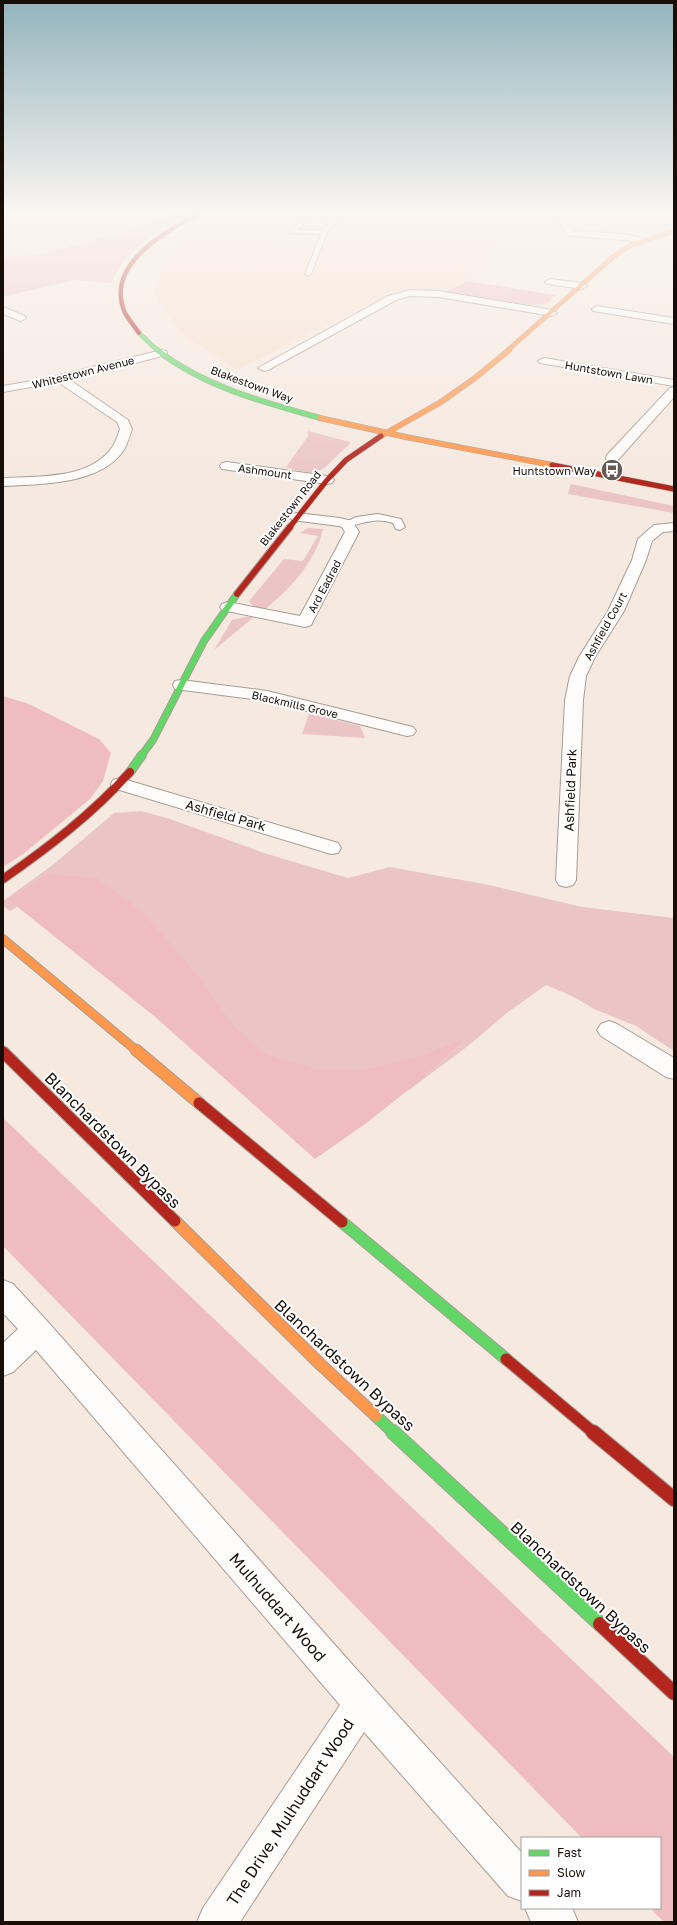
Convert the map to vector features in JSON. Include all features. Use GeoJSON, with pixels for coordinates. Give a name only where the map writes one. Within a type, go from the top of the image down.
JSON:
{"type":"FeatureCollection","features":[{"type":"Feature","properties":{"kind":"main road","name":"Blakestown Way"},"geometry":{"type":"LineString","coordinates":[[121,304],[127,319],[141,337],[186,372],[231,391],[294,411],[386,433]]}},
{"type":"Feature","properties":{"kind":"main road","name":"Blakestown Road"},"geometry":{"type":"LineString","coordinates":[[3,879],[86,819],[105,802],[120,784],[144,753],[193,660],[228,607],[297,517],[327,480],[345,461],[386,433],[459,389],[500,358],[562,304]]}},
{"type":"Feature","properties":{"kind":"main road"},"geometry":{"type":"LineString","coordinates":[[386,433],[674,489]]}},
{"type":"Feature","properties":{"kind":"main road"},"geometry":{"type":"LineString","coordinates":[[3,939],[674,1499]]}},
{"type":"Feature","properties":{"kind":"main road","name":"Blanchardstown Bypass"},"geometry":{"type":"LineString","coordinates":[[3,1052],[321,1365],[674,1693]]}},
{"type":"Feature","properties":{"kind":"street"},"geometry":{"type":"LineString","coordinates":[[264,368],[381,304]]}},
{"type":"Feature","properties":{"kind":"street"},"geometry":{"type":"LineString","coordinates":[[498,304],[552,313]]}},
{"type":"Feature","properties":{"kind":"street"},"geometry":{"type":"LineString","coordinates":[[597,309],[674,321]]}},
{"type":"Feature","properties":{"kind":"street"},"geometry":{"type":"LineString","coordinates":[[3,310],[21,318]]}},
{"type":"Feature","properties":{"kind":"street","name":"Whitestown Avenue"},"geometry":{"type":"LineString","coordinates":[[3,390],[61,379],[162,353]]}},
{"type":"Feature","properties":{"kind":"street","name":"Huntstown Lawn"},"geometry":{"type":"LineString","coordinates":[[544,361],[674,383]]}},
{"type":"Feature","properties":{"kind":"street"},"geometry":{"type":"LineString","coordinates":[[3,482],[54,479],[80,474],[105,463],[112,458],[121,445],[126,429],[122,420],[61,379]]}},
{"type":"Feature","properties":{"kind":"street","name":"Huntstown Lawn"},"geometry":{"type":"LineString","coordinates":[[612,458],[674,390]]}},
{"type":"Feature","properties":{"kind":"street","name":"Ashmount"},"geometry":{"type":"LineString","coordinates":[[227,466],[327,480]]}},
{"type":"Feature","properties":{"kind":"street"},"geometry":{"type":"LineString","coordinates":[[297,517],[347,524]]}},
{"type":"Feature","properties":{"kind":"street","name":"Ard Eadrad"},"geometry":{"type":"LineString","coordinates":[[228,607],[305,622],[352,532],[347,524]]}},
{"type":"Feature","properties":{"kind":"street","name":"Ashfield Court"},"geometry":{"type":"LineString","coordinates":[[574,700],[578,676],[587,656],[616,611],[639,560],[645,540],[659,528],[674,527]]}},
{"type":"Feature","properties":{"kind":"street","name":"Blackmills Grove"},"geometry":{"type":"LineString","coordinates":[[181,685],[267,696],[380,732],[407,731]]}},
{"type":"Feature","properties":{"kind":"street","name":"Ashfield Park"},"geometry":{"type":"LineString","coordinates":[[566,880],[574,700]]}},
{"type":"Feature","properties":{"kind":"street","name":"Ashfield Park"},"geometry":{"type":"LineString","coordinates":[[120,784],[332,848]]}},
{"type":"Feature","properties":{"kind":"street"},"geometry":{"type":"LineString","coordinates":[[609,1030],[674,1070]]}},
{"type":"Feature","properties":{"kind":"street","name":"Mulhuddart Wood"},"geometry":{"type":"LineString","coordinates":[[3,1293],[37,1330],[362,1703],[521,1881]]}},
{"type":"Feature","properties":{"kind":"street"},"geometry":{"type":"LineString","coordinates":[[3,1362],[37,1330]]}},
{"type":"Feature","properties":{"kind":"street","name":"The Drive, Mulhuddart Wood"},"geometry":{"type":"LineString","coordinates":[[217,1922],[362,1703]]}},
{"type":"Feature","properties":{"kind":"street"},"geometry":{"type":"LineString","coordinates":[[546,1909],[558,1922]]}},
{"type":"Feature","properties":{"kind":"lane"},"geometry":{"type":"LineString","coordinates":[[347,524],[361,518],[384,516],[397,521],[400,527]]}},
{"type":"Feature","properties":{"kind":"shaded area"},"geometry":{"type":"Polygon","coordinates":[[[160,304],[371,304],[237,370],[186,337],[160,304]]]}},
{"type":"Feature","properties":{"kind":"shaded area"},"geometry":{"type":"Polygon","coordinates":[[[522,304],[546,304],[546,304],[522,304]]]}},
{"type":"Feature","properties":{"kind":"shaded area"},"geometry":{"type":"Polygon","coordinates":[[[308,431],[350,442],[349,445],[322,470],[308,472],[286,467],[308,436],[308,431]]]}},
{"type":"Feature","properties":{"kind":"shaded area"},"geometry":{"type":"Polygon","coordinates":[[[571,484],[674,506],[674,513],[568,494],[571,484]]]}},
{"type":"Feature","properties":{"kind":"shaded area"},"geometry":{"type":"Polygon","coordinates":[[[308,528],[323,529],[308,564],[292,584],[264,610],[254,607],[249,601],[284,559],[302,561],[304,559],[318,536],[300,533],[308,528]]]}},
{"type":"Feature","properties":{"kind":"shaded area"},"geometry":{"type":"Polygon","coordinates":[[[245,617],[254,617],[214,650],[232,620],[245,617]]]}},
{"type":"Feature","properties":{"kind":"shaded area"},"geometry":{"type":"Polygon","coordinates":[[[3,696],[29,704],[99,739],[111,753],[103,781],[90,799],[23,854],[3,867],[3,696]]]}},
{"type":"Feature","properties":{"kind":"shaded area"},"geometry":{"type":"Polygon","coordinates":[[[309,713],[360,726],[365,738],[302,734],[309,713]]]}},
{"type":"Feature","properties":{"kind":"shaded area"},"geometry":{"type":"Polygon","coordinates":[[[141,811],[167,818],[264,853],[348,878],[390,867],[489,885],[582,907],[674,918],[674,1051],[636,1026],[594,1009],[574,997],[546,985],[508,1012],[468,1046],[409,1090],[359,1101],[310,1091],[36,896],[10,911],[3,906],[3,901],[54,864],[114,813],[141,811]]]}},
{"type":"Feature","properties":{"kind":"shaded area"},"geometry":{"type":"Polygon","coordinates":[[[46,874],[97,878],[141,911],[189,964],[232,1024],[266,1054],[315,1069],[363,1070],[415,1058],[465,1039],[417,1083],[365,1124],[315,1159],[154,1016],[9,900],[46,874]]]}},
{"type":"Feature","properties":{"kind":"shaded area"},"geometry":{"type":"Polygon","coordinates":[[[3,1118],[674,1757],[674,1922],[664,1922],[651,1909],[661,1909],[661,1837],[581,1837],[3,1246],[3,1118]]]}},
{"type":"Feature","properties":{"kind":"traffic: fast"},"geometry":{"type":"LineString","coordinates":[[139,333],[158,351],[200,378],[247,397],[320,418]]}},
{"type":"Feature","properties":{"kind":"traffic: fast"},"geometry":{"type":"LineString","coordinates":[[130,772],[153,740],[204,641],[237,594]]}},
{"type":"Feature","properties":{"kind":"traffic: fast"},"geometry":{"type":"LineString","coordinates":[[342,1222],[506,1359]]}},
{"type":"Feature","properties":{"kind":"traffic: fast"},"geometry":{"type":"LineString","coordinates":[[376,1416],[600,1624]]}},
{"type":"Feature","properties":{"kind":"traffic: slow"},"geometry":{"type":"LineString","coordinates":[[381,436],[441,402],[475,378],[561,304]]}},
{"type":"Feature","properties":{"kind":"traffic: slow"},"geometry":{"type":"LineString","coordinates":[[320,418],[406,437],[552,465]]}},
{"type":"Feature","properties":{"kind":"traffic: slow"},"geometry":{"type":"LineString","coordinates":[[3,939],[199,1103]]}},
{"type":"Feature","properties":{"kind":"traffic: slow"},"geometry":{"type":"LineString","coordinates":[[175,1221],[321,1365],[376,1416]]}},
{"type":"Feature","properties":{"kind":"traffic: jam"},"geometry":{"type":"LineString","coordinates":[[123,304],[125,313],[139,333]]}},
{"type":"Feature","properties":{"kind":"traffic: jam"},"geometry":{"type":"LineString","coordinates":[[237,594],[327,480],[346,460],[381,436]]}},
{"type":"Feature","properties":{"kind":"traffic: jam"},"geometry":{"type":"LineString","coordinates":[[552,465],[674,489]]}},
{"type":"Feature","properties":{"kind":"traffic: jam"},"geometry":{"type":"LineString","coordinates":[[3,879],[70,830],[116,788],[130,772]]}},
{"type":"Feature","properties":{"kind":"traffic: jam"},"geometry":{"type":"LineString","coordinates":[[3,1052],[175,1221]]}},
{"type":"Feature","properties":{"kind":"traffic: jam"},"geometry":{"type":"LineString","coordinates":[[199,1103],[342,1222]]}},
{"type":"Feature","properties":{"kind":"traffic: jam"},"geometry":{"type":"LineString","coordinates":[[506,1359],[674,1499]]}},
{"type":"Feature","properties":{"kind":"traffic: jam"},"geometry":{"type":"LineString","coordinates":[[600,1624],[674,1693]]}},
{"type":"Feature","properties":{"kind":"place","name":"Huntstown Way"},"geometry":{"type":"Point","coordinates":[612,470]}}]}
